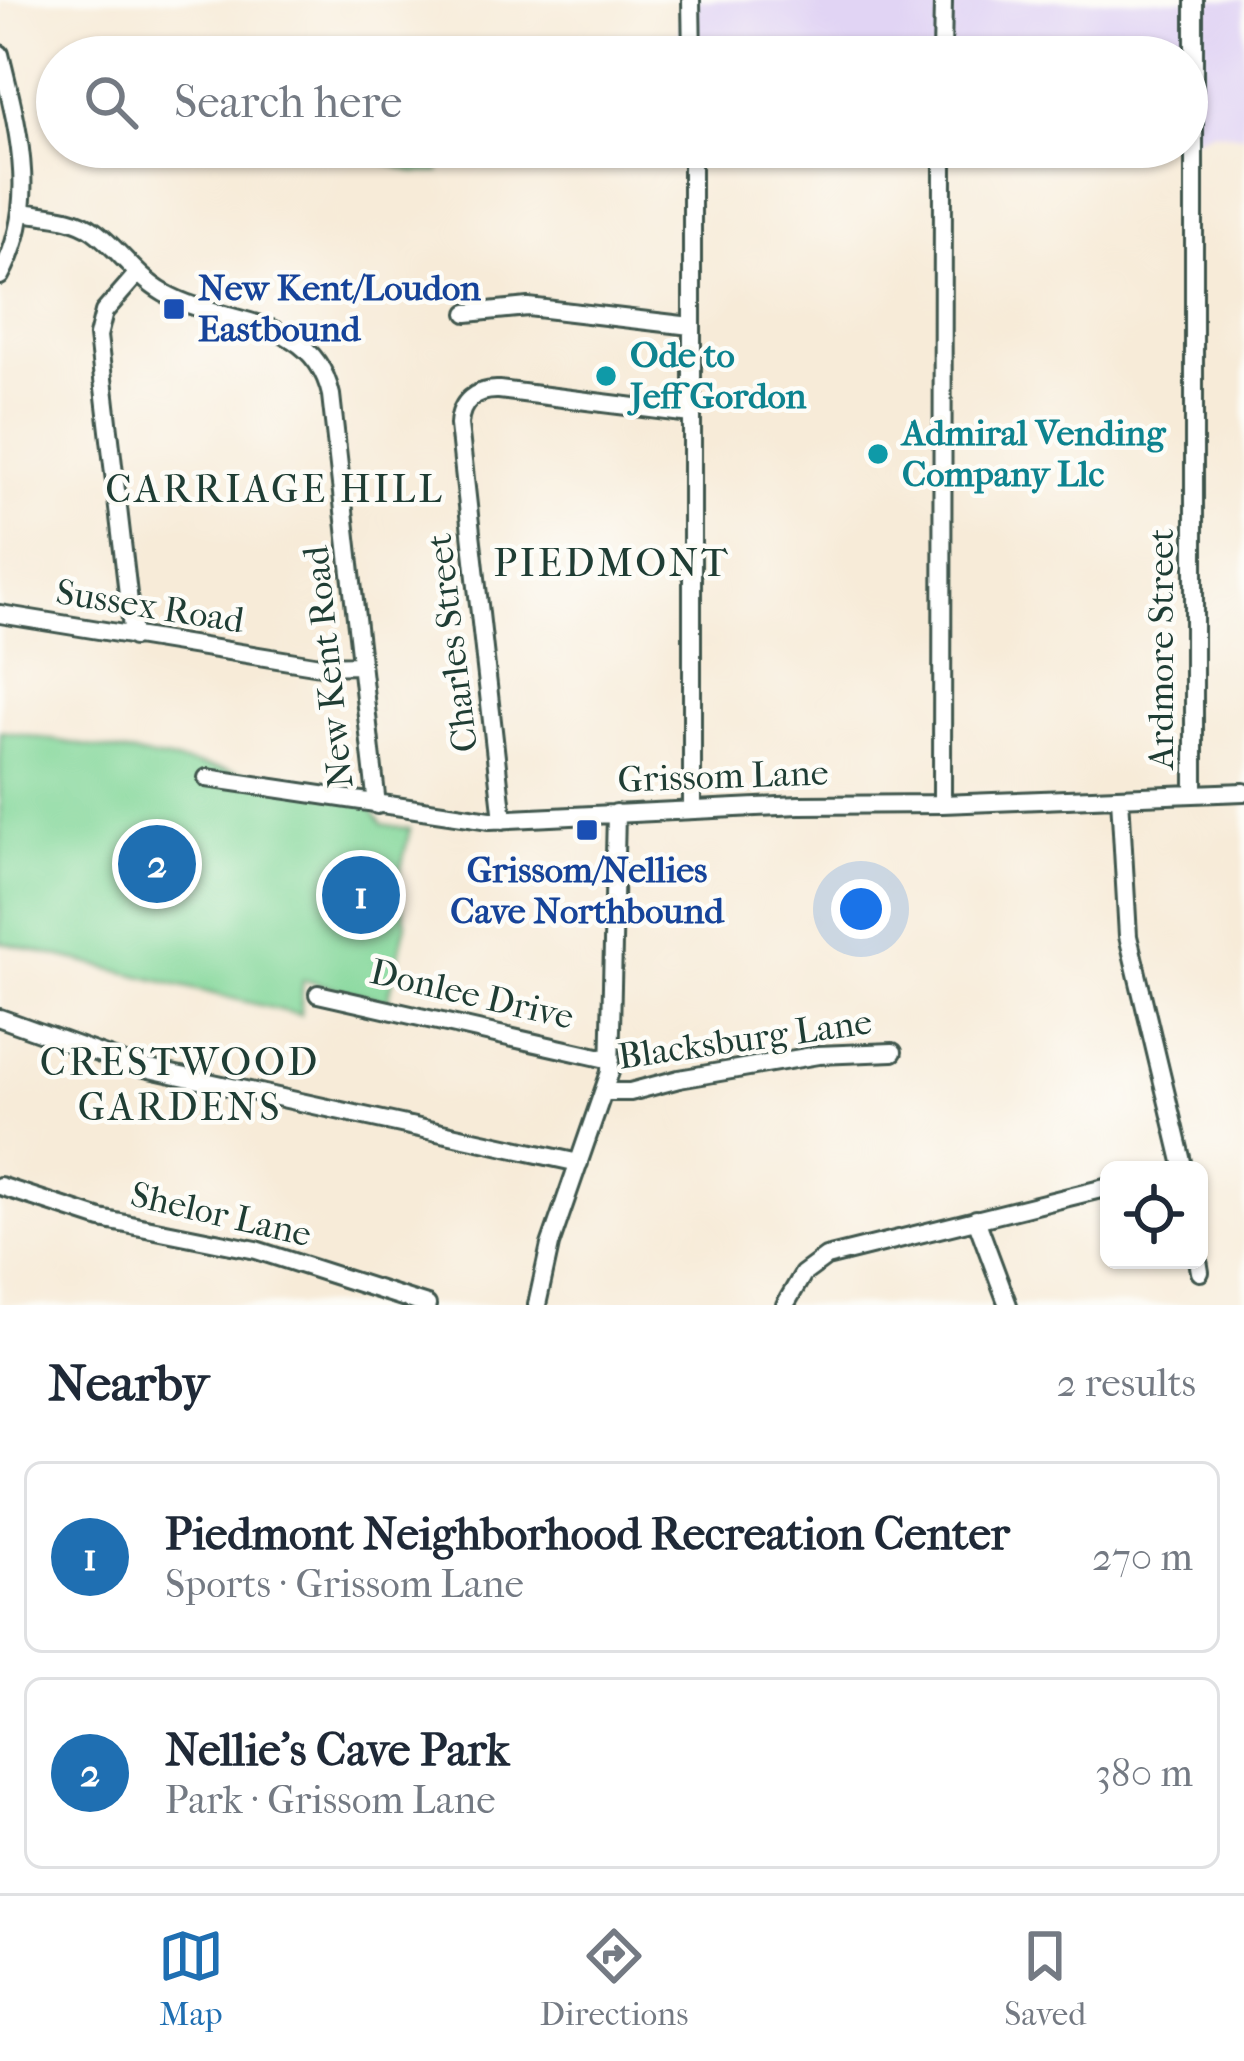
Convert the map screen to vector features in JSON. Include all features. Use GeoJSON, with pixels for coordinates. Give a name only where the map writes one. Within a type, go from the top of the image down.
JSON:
{"type":"FeatureCollection","features":[{"type":"Feature","properties":{"kind":"street"},"geometry":{"type":"LineString","coordinates":[[692,0],[692,36]]}},
{"type":"Feature","properties":{"kind":"street"},"geometry":{"type":"LineString","coordinates":[[942,36],[943,0]]}},
{"type":"Feature","properties":{"kind":"street","name":"Ardmore Street"},"geometry":{"type":"LineString","coordinates":[[1194,0],[1194,36]]}},
{"type":"Feature","properties":{"kind":"street"},"geometry":{"type":"LineString","coordinates":[[0,54],[7,111],[23,167],[22,212],[0,276]]}},
{"type":"Feature","properties":{"kind":"street"},"geometry":{"type":"LineString","coordinates":[[692,168],[692,809]]}},
{"type":"Feature","properties":{"kind":"street"},"geometry":{"type":"LineString","coordinates":[[942,804],[943,168]]}},
{"type":"Feature","properties":{"kind":"street","name":"Ardmore Street"},"geometry":{"type":"LineString","coordinates":[[1194,168],[1194,794]]}},
{"type":"Feature","properties":{"kind":"street","name":"New Kent Road"},"geometry":{"type":"LineString","coordinates":[[22,212],[82,224],[138,273],[181,301],[290,335],[319,363],[331,395],[376,805]]}},
{"type":"Feature","properties":{"kind":"street"},"geometry":{"type":"LineString","coordinates":[[133,637],[98,336],[104,312],[138,273]]}},
{"type":"Feature","properties":{"kind":"street"},"geometry":{"type":"LineString","coordinates":[[467,313],[528,307],[691,326]]}},
{"type":"Feature","properties":{"kind":"street","name":"Charles Street"},"geometry":{"type":"LineString","coordinates":[[503,820],[460,413],[473,396],[491,389],[691,414]]}},
{"type":"Feature","properties":{"kind":"street","name":"Sussex Road"},"geometry":{"type":"LineString","coordinates":[[0,614],[320,666],[360,664]]}},
{"type":"Feature","properties":{"kind":"street","name":"Grissom Lane"},"geometry":{"type":"LineString","coordinates":[[207,778],[503,820],[692,809],[1244,793]]}},
{"type":"Feature","properties":{"kind":"street"},"geometry":{"type":"LineString","coordinates":[[1120,797],[1128,936],[1182,1161]]}},
{"type":"Feature","properties":{"kind":"street"},"geometry":{"type":"LineString","coordinates":[[537,1305],[550,1245],[605,1091],[611,1060],[616,813]]}},
{"type":"Feature","properties":{"kind":"street","name":"Donlee Drive"},"geometry":{"type":"LineString","coordinates":[[318,994],[611,1060]]}},
{"type":"Feature","properties":{"kind":"street"},"geometry":{"type":"LineString","coordinates":[[0,1018],[131,1065],[580,1163]]}},
{"type":"Feature","properties":{"kind":"street","name":"Blacksburg Lane"},"geometry":{"type":"LineString","coordinates":[[605,1091],[630,1092],[679,1078],[818,1055],[893,1052]]}},
{"type":"Feature","properties":{"kind":"street","name":"Shelor Lane"},"geometry":{"type":"LineString","coordinates":[[0,1186],[101,1219],[256,1250],[427,1305]]}},
{"type":"Feature","properties":{"kind":"street"},"geometry":{"type":"LineString","coordinates":[[785,1305],[803,1274],[826,1257],[1100,1189]]}},
{"type":"Feature","properties":{"kind":"street"},"geometry":{"type":"LineString","coordinates":[[976,1219],[1008,1305]]}},
{"type":"Feature","properties":{"kind":"shaded area"},"geometry":{"type":"Polygon","coordinates":[[[680,0],[1244,0],[1244,135],[1208,132],[1208,36],[679,36],[680,0]]]}},
{"type":"Feature","properties":{"kind":"green space"},"geometry":{"type":"Polygon","coordinates":[[[402,168],[439,168],[439,172],[402,168]]]}},
{"type":"Feature","properties":{"kind":"green space"},"geometry":{"type":"Polygon","coordinates":[[[0,731],[360,793],[382,824],[410,829],[398,881],[406,923],[388,1001],[303,980],[300,1015],[0,942],[0,731]]]}},
{"type":"Feature","properties":{"kind":"place","name":"New Kent/Loudon Eastbound"},"geometry":{"type":"Point","coordinates":[174,309]}},
{"type":"Feature","properties":{"kind":"place","name":"Ode to Jeff Gordon"},"geometry":{"type":"Point","coordinates":[606,376]}},
{"type":"Feature","properties":{"kind":"place","name":"Admiral Vending Company Llc"},"geometry":{"type":"Point","coordinates":[878,454]}},
{"type":"Feature","properties":{"kind":"place","name":"Grissom/Nellies Cave Northbound"},"geometry":{"type":"Point","coordinates":[587,830]}},
{"type":"Feature","properties":{"kind":"place","name":"Nellie's Cave Park"},"geometry":{"type":"Point","coordinates":[157,864]}},
{"type":"Feature","properties":{"kind":"place","name":"Piedmont Neighborhood Recreation Center"},"geometry":{"type":"Point","coordinates":[361,895]}},
{"type":"Feature","properties":{"kind":"district","name":"CARRIAGE HILL"},"geometry":{"type":"Point","coordinates":[275,489]}},
{"type":"Feature","properties":{"kind":"district","name":"PIEDMONT"},"geometry":{"type":"Point","coordinates":[612,563]}},
{"type":"Feature","properties":{"kind":"district","name":"CRESTWOOD GARDENS"},"geometry":{"type":"Point","coordinates":[180,1084]}}]}
